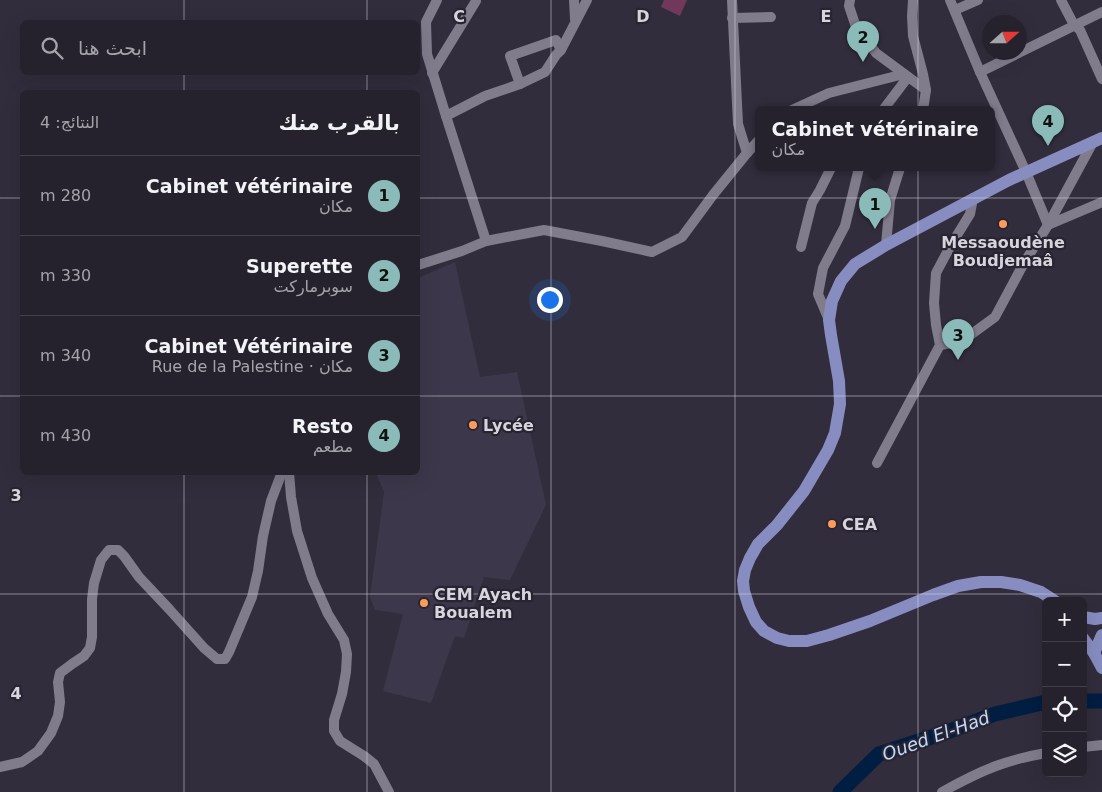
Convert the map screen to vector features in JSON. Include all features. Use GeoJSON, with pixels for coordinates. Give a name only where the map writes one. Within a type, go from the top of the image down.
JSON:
{"type":"FeatureCollection","features":[{"type":"Feature","properties":{"kind":"main road"},"geometry":{"type":"LineString","coordinates":[[1045,596],[1020,585],[1001,582],[981,582],[958,586],[870,622],[829,636],[806,641],[789,641],[777,638],[764,631],[756,622],[749,608],[743,580],[750,558],[758,544],[777,525],[804,491],[828,450],[835,433],[840,404],[839,381],[829,320],[832,301],[841,281],[855,264],[973,198],[1097,140]]}},
{"type":"Feature","properties":{"kind":"main road"},"geometry":{"type":"LineString","coordinates":[[1087,618],[1102,618]]}},
{"type":"Feature","properties":{"kind":"main road"},"geometry":{"type":"LineString","coordinates":[[1094,653],[1102,635]]}},
{"type":"Feature","properties":{"kind":"main road"},"geometry":{"type":"LineString","coordinates":[[1086,642],[1102,668]]}},
{"type":"Feature","properties":{"kind":"street"},"geometry":{"type":"LineString","coordinates":[[437,0],[426,22],[427,54],[486,241]]}},
{"type":"Feature","properties":{"kind":"street"},"geometry":{"type":"LineString","coordinates":[[574,0],[575,22]]}},
{"type":"Feature","properties":{"kind":"street"},"geometry":{"type":"LineString","coordinates":[[446,116],[484,96],[520,84],[546,72],[587,0]]}},
{"type":"Feature","properties":{"kind":"street"},"geometry":{"type":"LineString","coordinates":[[732,0],[738,124],[748,153]]}},
{"type":"Feature","properties":{"kind":"street"},"geometry":{"type":"LineString","coordinates":[[850,0],[849,6],[856,27],[876,52],[926,90]]}},
{"type":"Feature","properties":{"kind":"street"},"geometry":{"type":"LineString","coordinates":[[913,0],[914,36],[926,90],[924,106]]}},
{"type":"Feature","properties":{"kind":"street"},"geometry":{"type":"LineString","coordinates":[[950,0],[1048,225]]}},
{"type":"Feature","properties":{"kind":"street"},"geometry":{"type":"LineString","coordinates":[[955,10],[978,0]]}},
{"type":"Feature","properties":{"kind":"street"},"geometry":{"type":"LineString","coordinates":[[1061,0],[1074,25],[1080,30],[1102,79]]}},
{"type":"Feature","properties":{"kind":"street"},"geometry":{"type":"LineString","coordinates":[[432,73],[476,1]]}},
{"type":"Feature","properties":{"kind":"street"},"geometry":{"type":"LineString","coordinates":[[980,72],[1102,12]]}},
{"type":"Feature","properties":{"kind":"street"},"geometry":{"type":"LineString","coordinates":[[732,18],[771,17]]}},
{"type":"Feature","properties":{"kind":"street"},"geometry":{"type":"LineString","coordinates":[[520,84],[510,56],[556,40],[560,50]]}},
{"type":"Feature","properties":{"kind":"street"},"geometry":{"type":"LineString","coordinates":[[801,106],[829,93],[906,76]]}},
{"type":"Feature","properties":{"kind":"street"},"geometry":{"type":"LineString","coordinates":[[887,106],[906,76]]}},
{"type":"Feature","properties":{"kind":"street"},"geometry":{"type":"LineString","coordinates":[[940,345],[957,342],[982,328],[995,317],[1024,263],[1097,140]]}},
{"type":"Feature","properties":{"kind":"street"},"geometry":{"type":"LineString","coordinates":[[420,264],[486,241],[544,230],[602,240],[652,252],[682,237],[755,145]]}},
{"type":"Feature","properties":{"kind":"street"},"geometry":{"type":"LineString","coordinates":[[801,247],[812,203],[830,171]]}},
{"type":"Feature","properties":{"kind":"street"},"geometry":{"type":"LineString","coordinates":[[829,320],[818,294],[822,268],[844,226],[858,171]]}},
{"type":"Feature","properties":{"kind":"street"},"geometry":{"type":"LineString","coordinates":[[886,246],[890,200],[899,171]]}},
{"type":"Feature","properties":{"kind":"street"},"geometry":{"type":"LineString","coordinates":[[877,463],[940,345],[934,303],[936,273],[970,214],[973,198]]}},
{"type":"Feature","properties":{"kind":"street"},"geometry":{"type":"LineString","coordinates":[[1048,225],[1102,202]]}},
{"type":"Feature","properties":{"kind":"street"},"geometry":{"type":"LineString","coordinates":[[0,767],[22,762],[38,751],[51,733],[58,716],[60,702],[58,682],[60,673],[84,656],[90,648],[94,583],[101,560],[109,550],[118,550],[138,578],[204,648],[217,659],[224,659],[229,652],[252,597],[271,501],[281,475]]}},
{"type":"Feature","properties":{"kind":"street"},"geometry":{"type":"LineString","coordinates":[[289,475],[290,497],[297,531],[312,578],[328,614],[344,640],[347,654],[346,672],[334,720],[334,731],[340,741],[374,764],[389,792]]}},
{"type":"Feature","properties":{"kind":"street"},"geometry":{"type":"LineString","coordinates":[[1087,747],[1102,745]]}},
{"type":"Feature","properties":{"kind":"street"},"geometry":{"type":"LineString","coordinates":[[942,792],[967,778],[997,765],[1042,754]]}},
{"type":"Feature","properties":{"kind":"shaded area"},"geometry":{"type":"Polygon","coordinates":[[[664,0],[687,0],[680,16],[661,7],[664,0]]]}},
{"type":"Feature","properties":{"kind":"shaded area"},"geometry":{"type":"Polygon","coordinates":[[[455,262],[480,377],[517,372],[546,505],[510,580],[484,577],[464,638],[455,636],[431,703],[383,691],[403,614],[375,610],[370,597],[384,492],[377,475],[420,475],[420,277],[455,262]]]}},
{"type":"Feature","properties":{"kind":"waterway","name":"Oued El-Had"},"geometry":{"type":"LineString","coordinates":[[1087,701],[1102,701]]}},
{"type":"Feature","properties":{"kind":"waterway","name":"Oued El-Had"},"geometry":{"type":"LineString","coordinates":[[840,792],[879,754],[995,714],[1042,703]]}},
{"type":"Feature","properties":{"kind":"place","name":"Superette"},"geometry":{"type":"Point","coordinates":[863,62]}},
{"type":"Feature","properties":{"kind":"place","name":"Resto"},"geometry":{"type":"Point","coordinates":[1048,146]}},
{"type":"Feature","properties":{"kind":"place","name":"Messaoudène Boudjemaâ"},"geometry":{"type":"Point","coordinates":[1003,224]}},
{"type":"Feature","properties":{"kind":"place","name":"Cabinet vétérinaire"},"geometry":{"type":"Point","coordinates":[875,229]}},
{"type":"Feature","properties":{"kind":"place","name":"Cabinet Vétérinaire"},"geometry":{"type":"Point","coordinates":[958,360]}},
{"type":"Feature","properties":{"kind":"place","name":"Lycée"},"geometry":{"type":"Point","coordinates":[473,425]}},
{"type":"Feature","properties":{"kind":"place","name":"CEA"},"geometry":{"type":"Point","coordinates":[832,524]}},
{"type":"Feature","properties":{"kind":"place","name":"CEM Ayach Boualem"},"geometry":{"type":"Point","coordinates":[424,603]}}]}
